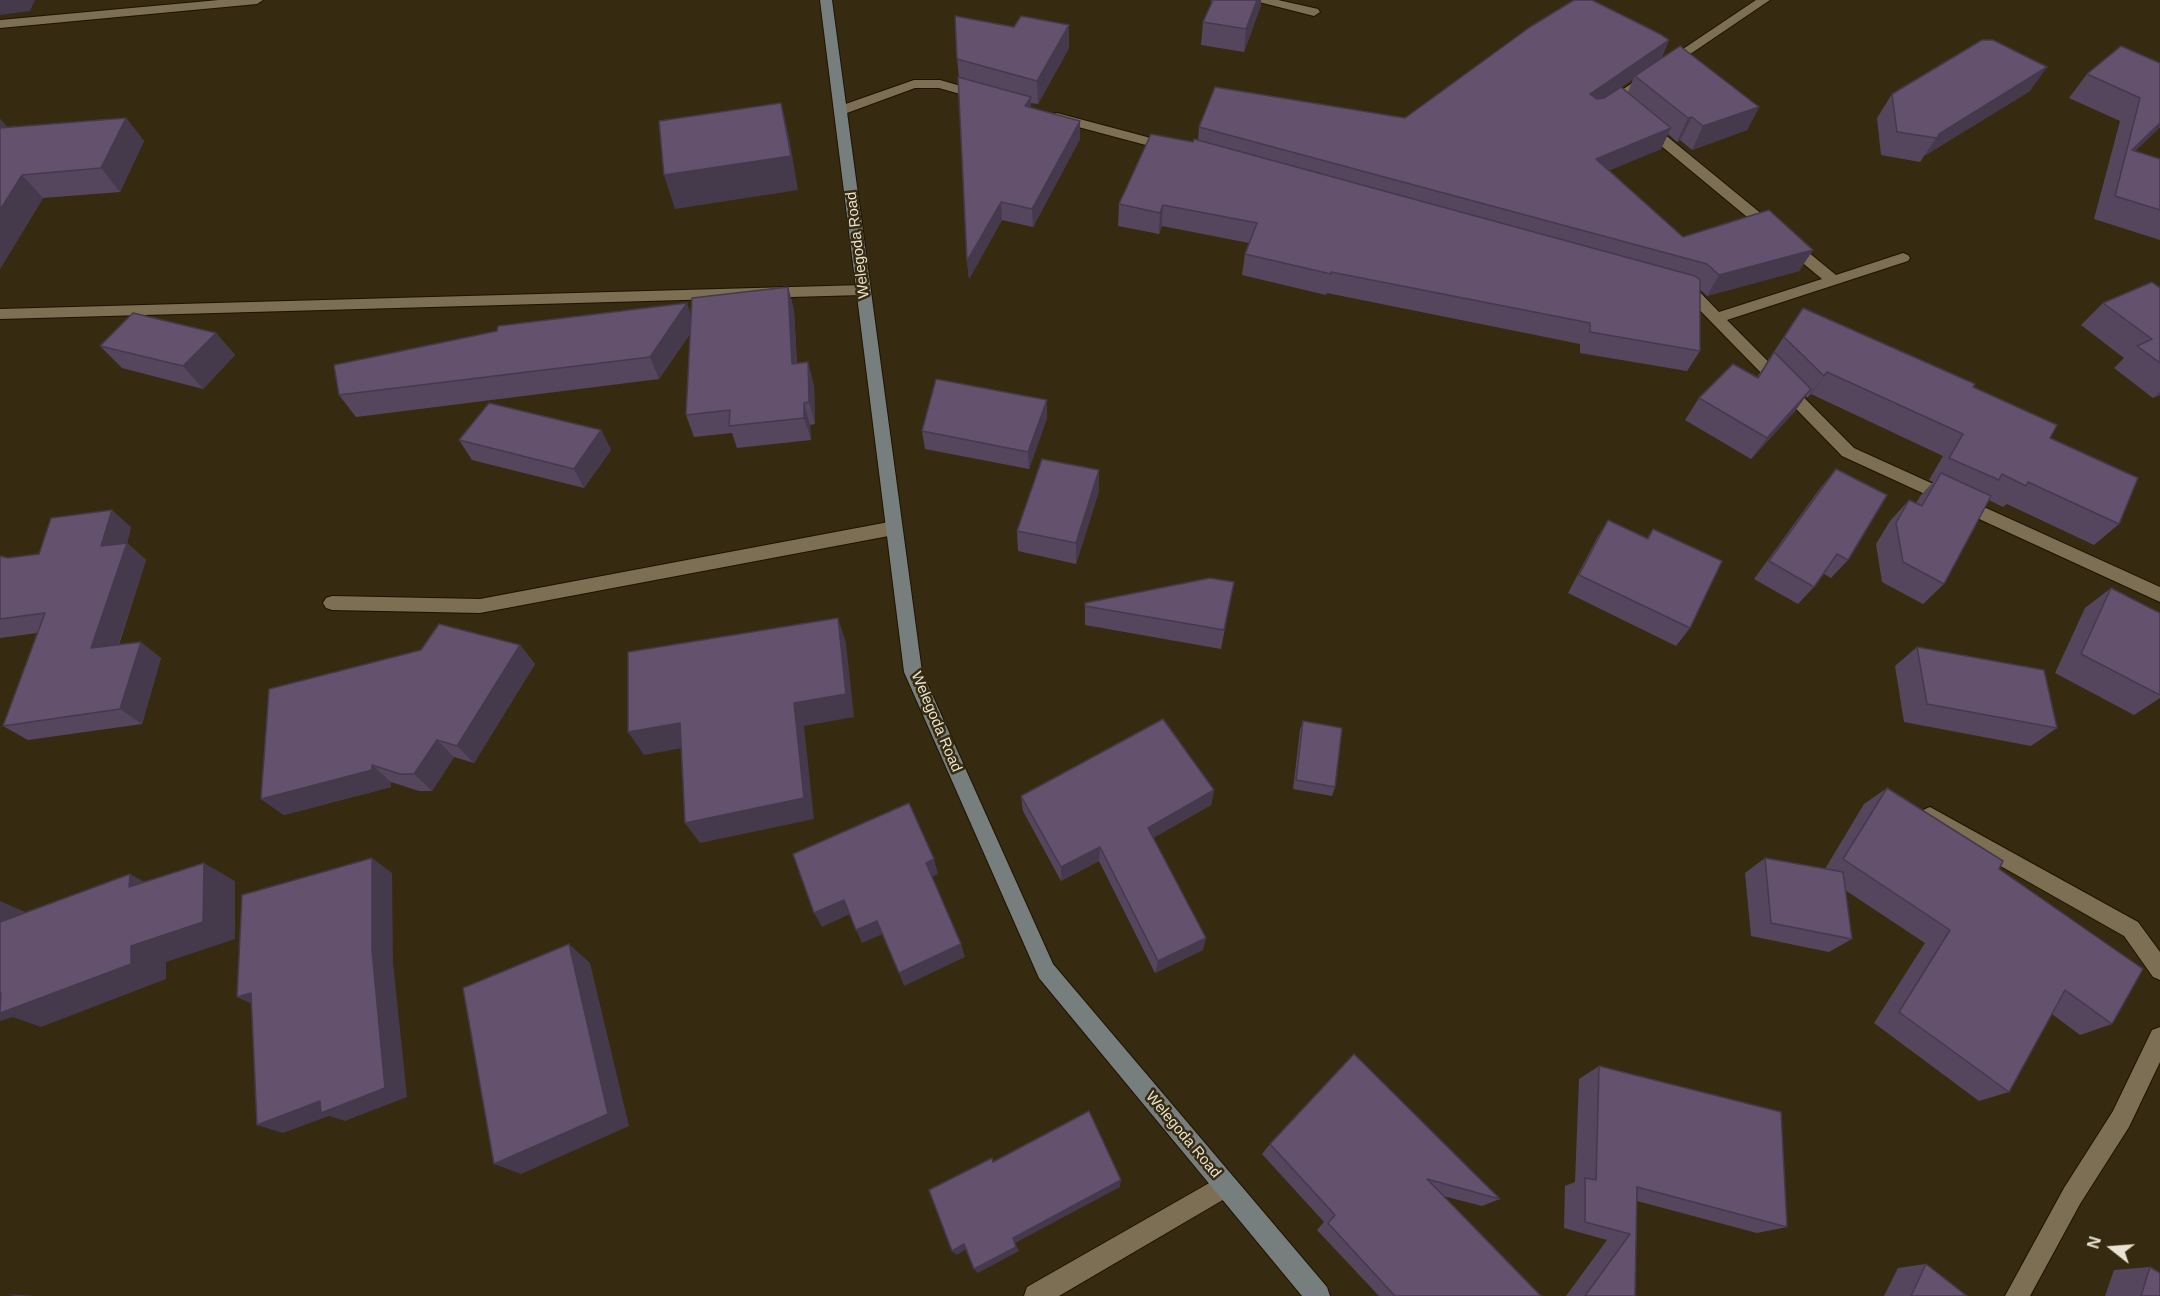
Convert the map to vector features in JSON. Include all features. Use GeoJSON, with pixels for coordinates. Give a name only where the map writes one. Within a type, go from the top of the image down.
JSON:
{"type":"FeatureCollection","features":[{"type":"Feature","properties":{"kind":"street"},"geometry":{"type":"LineString","coordinates":[[0,24],[257,0]]}},
{"type":"Feature","properties":{"kind":"street","name":"Welegoda Road"},"geometry":{"type":"LineString","coordinates":[[826,0],[913,672],[1046,971],[1318,1296]]}},
{"type":"Feature","properties":{"kind":"street"},"geometry":{"type":"LineString","coordinates":[[1263,0],[1314,12]]}},
{"type":"Feature","properties":{"kind":"street"},"geometry":{"type":"LineString","coordinates":[[1598,109],[1622,107],[1764,0]]}},
{"type":"Feature","properties":{"kind":"street"},"geometry":{"type":"LineString","coordinates":[[842,110],[914,84],[940,84],[998,100]]}},
{"type":"Feature","properties":{"kind":"street"},"geometry":{"type":"LineString","coordinates":[[1622,107],[1833,280]]}},
{"type":"Feature","properties":{"kind":"street"},"geometry":{"type":"LineString","coordinates":[[1044,113],[1183,151]]}},
{"type":"Feature","properties":{"kind":"street"},"geometry":{"type":"LineString","coordinates":[[1717,318],[1903,258]]}},
{"type":"Feature","properties":{"kind":"street"},"geometry":{"type":"LineString","coordinates":[[1667,285],[1690,291],[1848,452],[2160,595]]}},
{"type":"Feature","properties":{"kind":"street"},"geometry":{"type":"LineString","coordinates":[[0,314],[863,290]]}},
{"type":"Feature","properties":{"kind":"street"},"geometry":{"type":"LineString","coordinates":[[332,603],[480,606],[894,528]]}},
{"type":"Feature","properties":{"kind":"street"},"geometry":{"type":"LineString","coordinates":[[1930,816],[2131,929],[2160,970]]}},
{"type":"Feature","properties":{"kind":"street"},"geometry":{"type":"LineString","coordinates":[[2017,1296],[2072,1196],[2121,1119],[2160,1038]]}},
{"type":"Feature","properties":{"kind":"street"},"geometry":{"type":"LineString","coordinates":[[1036,1296],[1225,1186]]}},
{"type":"Feature","properties":{"kind":"building"},"geometry":{"type":"Polygon","coordinates":[[[1213,0],[1257,0],[1246,29],[1203,22],[1213,0]]]}},
{"type":"Feature","properties":{"kind":"building"},"geometry":{"type":"Polygon","coordinates":[[[1574,0],[1592,0],[1669,40],[1590,94],[1597,99],[1604,98],[1621,87],[1671,128],[1596,159],[1683,237],[1769,210],[1813,250],[1719,275],[1707,264],[1199,127],[1215,87],[1405,118],[1530,27],[1574,0]]]}},
{"type":"Feature","properties":{"kind":"building"},"geometry":{"type":"Polygon","coordinates":[[[955,16],[1014,27],[1021,16],[1069,25],[1037,81],[957,59],[955,16]]]}},
{"type":"Feature","properties":{"kind":"building"},"geometry":{"type":"Polygon","coordinates":[[[1982,40],[1993,40],[2047,67],[1939,134],[1937,138],[1897,132],[1892,94],[1982,40]]]}},
{"type":"Feature","properties":{"kind":"building"},"geometry":{"type":"Polygon","coordinates":[[[1680,46],[1759,107],[1703,126],[1692,117],[1688,118],[1635,76],[1680,46]]]}},
{"type":"Feature","properties":{"kind":"building"},"geometry":{"type":"Polygon","coordinates":[[[2121,46],[2160,63],[2160,123],[2132,150],[2160,159],[2160,210],[2115,196],[2140,98],[2087,74],[2121,46]]]}},
{"type":"Feature","properties":{"kind":"building"},"geometry":{"type":"Polygon","coordinates":[[[958,77],[1031,97],[1025,106],[1080,121],[1032,209],[1001,202],[967,261],[958,77]]]}},
{"type":"Feature","properties":{"kind":"building"},"geometry":{"type":"Polygon","coordinates":[[[781,103],[791,156],[664,175],[659,121],[781,103]]]}},
{"type":"Feature","properties":{"kind":"building"},"geometry":{"type":"Polygon","coordinates":[[[126,118],[101,168],[22,175],[0,210],[0,128],[126,118]]]}},
{"type":"Feature","properties":{"kind":"building"},"geometry":{"type":"Polygon","coordinates":[[[1151,134],[1193,142],[1194,139],[1695,276],[1700,280],[1700,351],[1590,332],[1590,323],[1331,272],[1331,274],[1245,254],[1257,223],[1163,205],[1160,213],[1119,204],[1151,134]]]}},
{"type":"Feature","properties":{"kind":"building"},"geometry":{"type":"Polygon","coordinates":[[[2152,282],[2160,288],[2160,363],[2137,346],[2152,339],[2103,303],[2152,282]]]}},
{"type":"Feature","properties":{"kind":"building"},"geometry":{"type":"Polygon","coordinates":[[[788,287],[792,364],[808,362],[809,402],[804,403],[804,418],[729,426],[730,410],[686,415],[692,298],[788,287]]]}},
{"type":"Feature","properties":{"kind":"building"},"geometry":{"type":"Polygon","coordinates":[[[687,303],[650,357],[339,395],[334,365],[497,331],[498,326],[687,303]]]}},
{"type":"Feature","properties":{"kind":"building"},"geometry":{"type":"Polygon","coordinates":[[[1803,308],[1975,384],[1973,387],[2057,425],[2050,438],[2138,478],[2119,524],[2028,482],[2026,486],[2002,474],[1999,480],[1949,458],[1963,434],[1827,372],[1824,376],[1784,337],[1803,308]]]}},
{"type":"Feature","properties":{"kind":"building"},"geometry":{"type":"Polygon","coordinates":[[[133,313],[216,333],[183,366],[100,346],[133,313]]]}},
{"type":"Feature","properties":{"kind":"building"},"geometry":{"type":"Polygon","coordinates":[[[1774,352],[1811,389],[1767,438],[1699,398],[1733,364],[1758,378],[1774,352]]]}},
{"type":"Feature","properties":{"kind":"building"},"geometry":{"type":"Polygon","coordinates":[[[936,379],[1047,400],[1028,452],[922,431],[936,379]]]}},
{"type":"Feature","properties":{"kind":"building"},"geometry":{"type":"Polygon","coordinates":[[[489,403],[601,430],[574,469],[459,440],[489,403]]]}},
{"type":"Feature","properties":{"kind":"building"},"geometry":{"type":"Polygon","coordinates":[[[1042,459],[1099,470],[1076,543],[1017,531],[1042,459]]]}},
{"type":"Feature","properties":{"kind":"building"},"geometry":{"type":"Polygon","coordinates":[[[1836,469],[1887,495],[1848,560],[1837,554],[1814,587],[1769,561],[1836,469]]]}},
{"type":"Feature","properties":{"kind":"building"},"geometry":{"type":"Polygon","coordinates":[[[1941,473],[1991,496],[1944,584],[1903,562],[1896,523],[1909,500],[1922,506],[1941,473]]]}},
{"type":"Feature","properties":{"kind":"building"},"geometry":{"type":"Polygon","coordinates":[[[112,510],[101,546],[127,543],[91,648],[141,642],[120,709],[3,726],[45,613],[0,619],[0,556],[8,558],[39,554],[51,518],[112,510]]]}},
{"type":"Feature","properties":{"kind":"building"},"geometry":{"type":"Polygon","coordinates":[[[1608,520],[1648,539],[1653,529],[1722,561],[1690,628],[1579,575],[1608,520]]]}},
{"type":"Feature","properties":{"kind":"building"},"geometry":{"type":"Polygon","coordinates":[[[1210,578],[1234,582],[1224,630],[1085,606],[1085,603],[1210,578]]]}},
{"type":"Feature","properties":{"kind":"building"},"geometry":{"type":"Polygon","coordinates":[[[2111,588],[2160,613],[2160,695],[2081,654],[2111,588]]]}},
{"type":"Feature","properties":{"kind":"building"},"geometry":{"type":"Polygon","coordinates":[[[838,618],[846,694],[794,703],[804,798],[685,823],[680,723],[628,732],[628,652],[838,618]]]}},
{"type":"Feature","properties":{"kind":"building"},"geometry":{"type":"Polygon","coordinates":[[[439,624],[520,645],[457,746],[437,740],[414,774],[400,774],[372,765],[372,770],[261,799],[269,689],[421,650],[439,624]]]}},
{"type":"Feature","properties":{"kind":"building"},"geometry":{"type":"Polygon","coordinates":[[[1917,647],[2044,670],[2057,728],[1927,704],[1917,647]]]}},
{"type":"Feature","properties":{"kind":"building"},"geometry":{"type":"Polygon","coordinates":[[[1163,719],[1214,790],[1148,828],[1206,938],[1158,961],[1100,847],[1061,867],[1021,796],[1163,719]]]}},
{"type":"Feature","properties":{"kind":"building"},"geometry":{"type":"Polygon","coordinates":[[[1303,721],[1342,728],[1335,787],[1296,780],[1303,721]]]}},
{"type":"Feature","properties":{"kind":"building"},"geometry":{"type":"Polygon","coordinates":[[[1887,788],[2003,861],[1999,869],[2143,969],[2112,1024],[2065,990],[2009,1092],[1899,1012],[1950,930],[1843,859],[1887,788]]]}},
{"type":"Feature","properties":{"kind":"building"},"geometry":{"type":"Polygon","coordinates":[[[909,803],[934,859],[926,863],[961,944],[899,973],[877,921],[856,930],[844,900],[814,913],[793,854],[909,803]]]}},
{"type":"Feature","properties":{"kind":"building"},"geometry":{"type":"Polygon","coordinates":[[[372,858],[372,950],[385,1088],[321,1113],[320,1101],[257,1125],[251,993],[237,997],[242,895],[372,858]]]}},
{"type":"Feature","properties":{"kind":"building"},"geometry":{"type":"Polygon","coordinates":[[[1765,858],[1843,872],[1852,939],[1771,923],[1765,858]]]}},
{"type":"Feature","properties":{"kind":"building"},"geometry":{"type":"Polygon","coordinates":[[[204,863],[203,922],[131,946],[131,964],[0,1013],[0,922],[130,874],[129,887],[204,863]]]}},
{"type":"Feature","properties":{"kind":"building"},"geometry":{"type":"Polygon","coordinates":[[[569,944],[608,1114],[494,1164],[463,988],[569,944]]]}},
{"type":"Feature","properties":{"kind":"building"},"geometry":{"type":"Polygon","coordinates":[[[1354,1054],[1500,1199],[1427,1179],[1541,1296],[1395,1296],[1328,1223],[1335,1215],[1270,1144],[1354,1054]]]}},
{"type":"Feature","properties":{"kind":"building"},"geometry":{"type":"Polygon","coordinates":[[[1599,1066],[1781,1112],[1787,1227],[1637,1187],[1635,1296],[1585,1296],[1630,1234],[1585,1222],[1585,1178],[1596,1180],[1599,1066]]]}},
{"type":"Feature","properties":{"kind":"building"},"geometry":{"type":"Polygon","coordinates":[[[1089,1111],[1121,1180],[1013,1238],[1016,1247],[974,1269],[964,1244],[952,1251],[929,1190],[992,1158],[993,1162],[1089,1111]]]}},
{"type":"Feature","properties":{"kind":"building"},"geometry":{"type":"Polygon","coordinates":[[[1926,1264],[1967,1296],[1911,1296],[1926,1264]]]}},
{"type":"Feature","properties":{"kind":"building"},"geometry":{"type":"Polygon","coordinates":[[[2150,1267],[2160,1273],[2160,1296],[2141,1296],[2150,1267]]]}}]}
